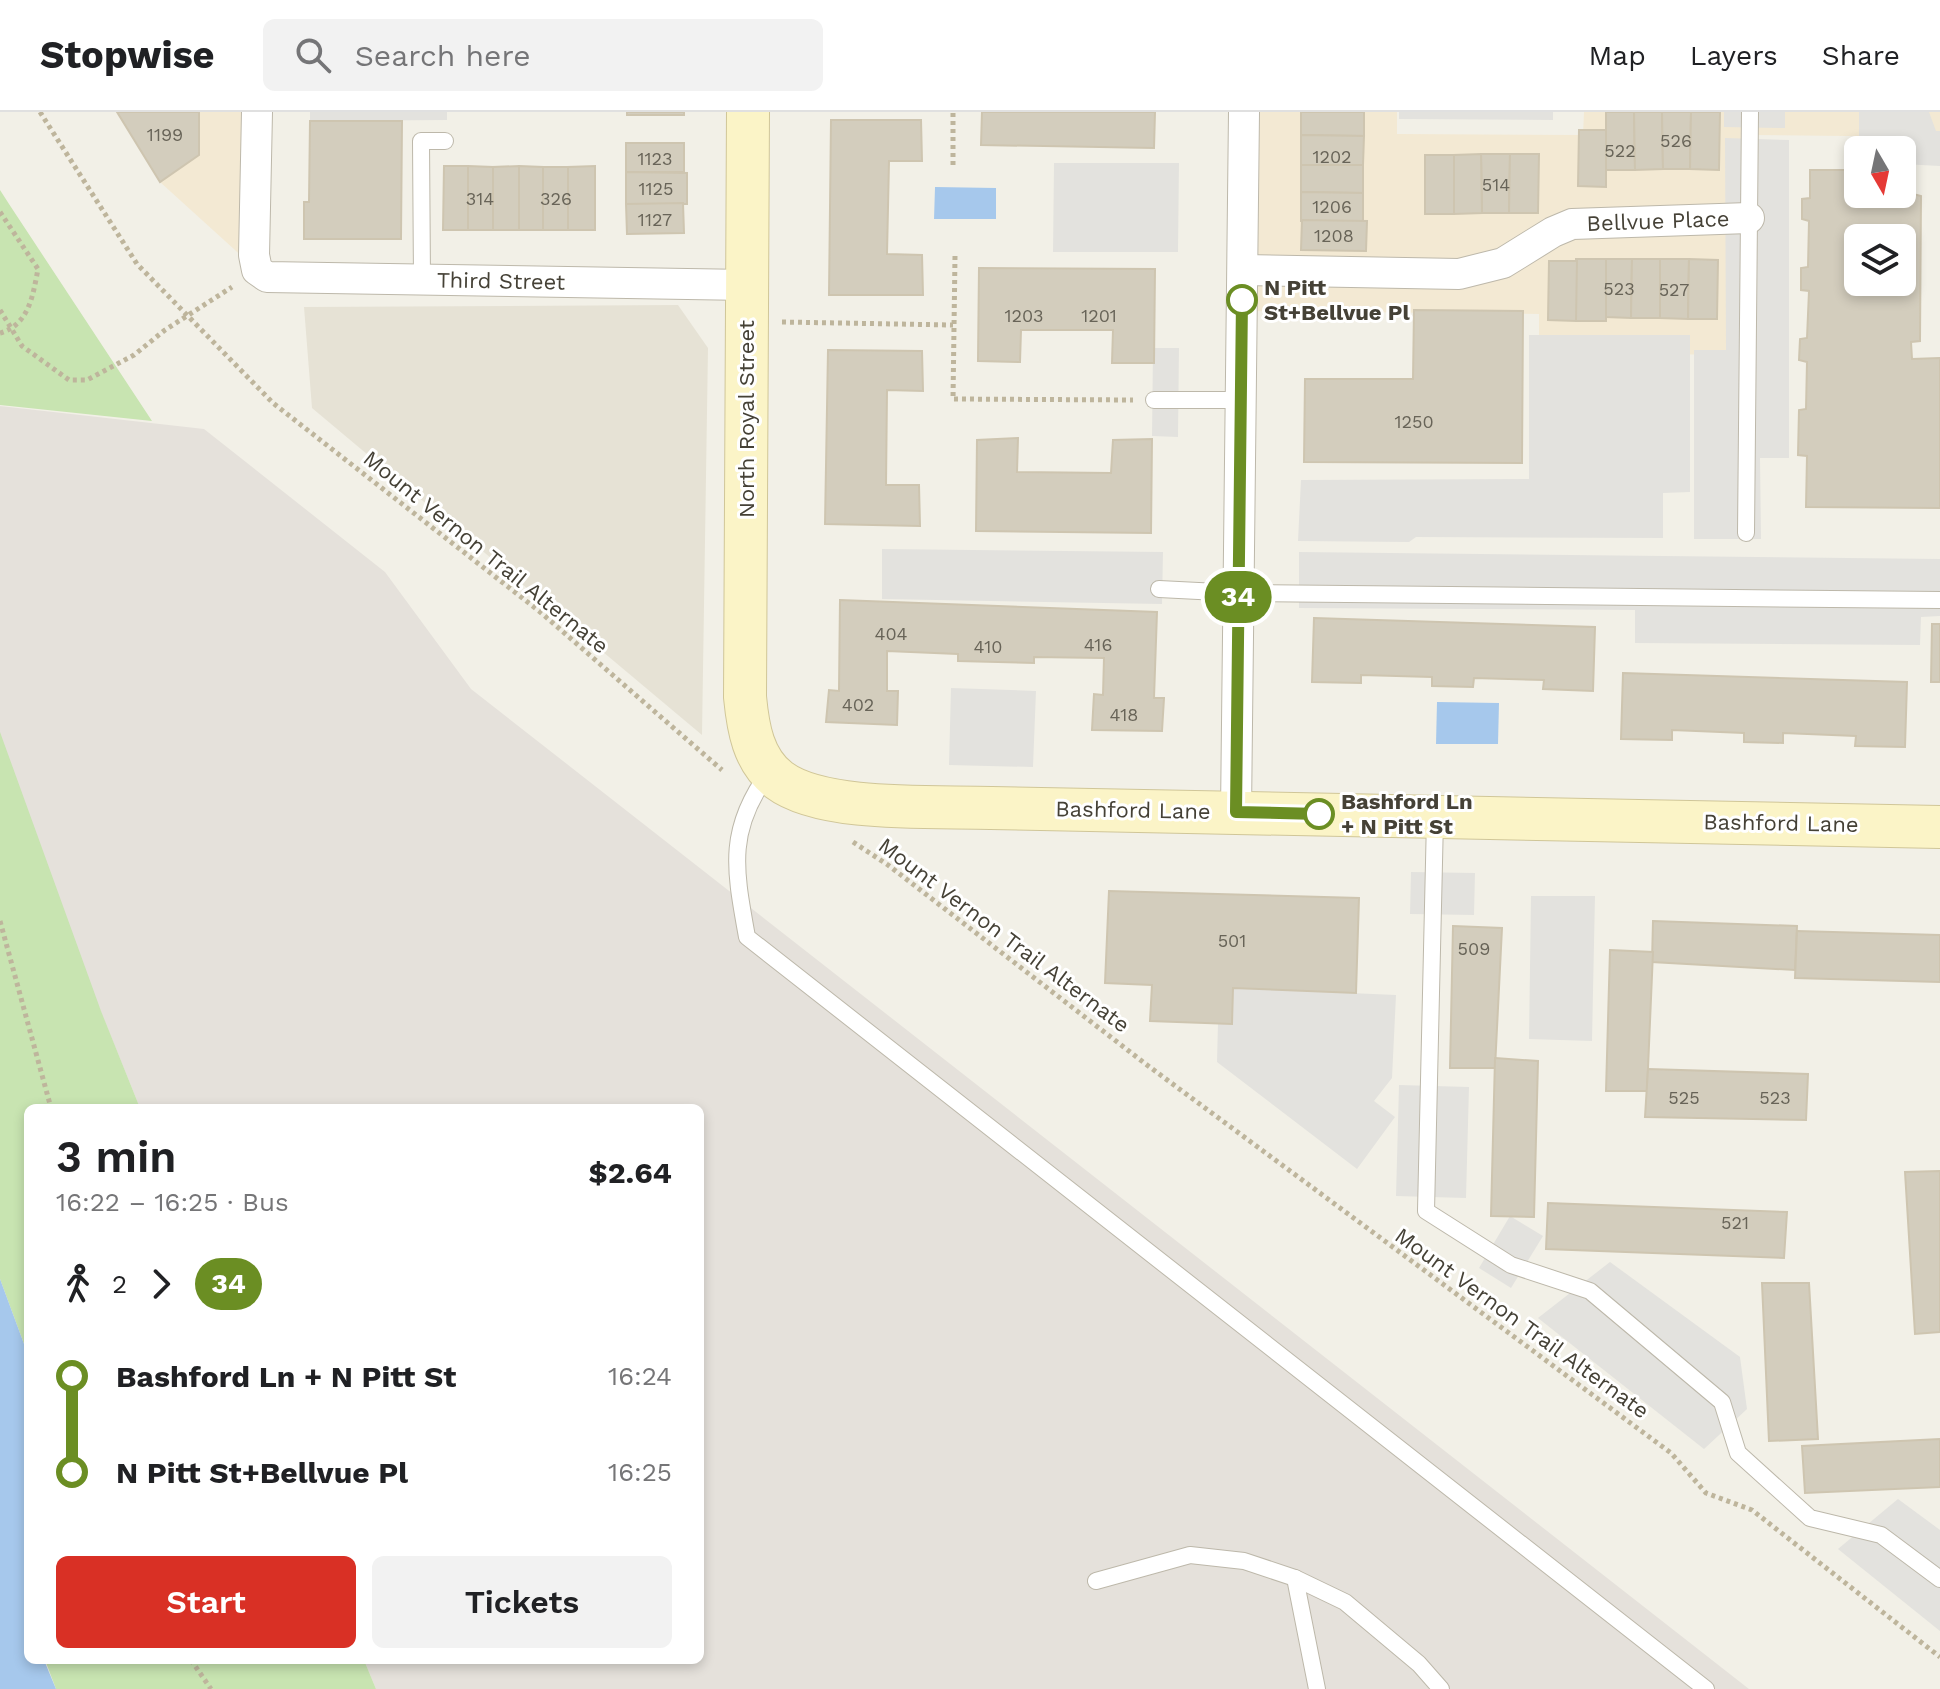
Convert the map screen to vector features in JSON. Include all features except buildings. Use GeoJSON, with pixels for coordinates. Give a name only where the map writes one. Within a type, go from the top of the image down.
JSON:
{"type":"FeatureCollection","features":[{"type":"Feature","properties":{"kind":"street"},"geometry":{"type":"LineString","coordinates":[[257,112],[254,255],[257,270]]}},
{"type":"Feature","properties":{"kind":"street","name":"North Royal Street"},"geometry":{"type":"LineString","coordinates":[[748,112],[745,697],[748,725]]}},
{"type":"Feature","properties":{"kind":"street"},"geometry":{"type":"LineString","coordinates":[[1236,812],[1244,112]]}},
{"type":"Feature","properties":{"kind":"street","name":"Bellvue Place"},"geometry":{"type":"LineString","coordinates":[[1243,270],[1459,274],[1503,263],[1572,224],[1749,218]]}},
{"type":"Feature","properties":{"kind":"street","name":"Third Street"},"geometry":{"type":"LineString","coordinates":[[257,270],[267,277],[422,280],[747,303]]}},
{"type":"Feature","properties":{"kind":"street","name":"Bashford Lane"},"geometry":{"type":"LineString","coordinates":[[748,725],[762,782],[854,803],[1940,827]]}},
{"type":"Feature","properties":{"kind":"lane"},"geometry":{"type":"LineString","coordinates":[[1746,533],[1750,112]]}},
{"type":"Feature","properties":{"kind":"lane"},"geometry":{"type":"LineString","coordinates":[[422,280],[421,141],[445,141]]}},
{"type":"Feature","properties":{"kind":"lane"},"geometry":{"type":"LineString","coordinates":[[1154,400],[1241,400]]}},
{"type":"Feature","properties":{"kind":"lane"},"geometry":{"type":"LineString","coordinates":[[1159,589],[1238,593],[1940,600]]}},
{"type":"Feature","properties":{"kind":"lane"},"geometry":{"type":"LineString","coordinates":[[762,782],[738,837],[736,875],[747,937],[1706,1689]]}},
{"type":"Feature","properties":{"kind":"lane"},"geometry":{"type":"LineString","coordinates":[[1435,816],[1426,1211],[1511,1265],[1590,1291],[1722,1402],[1738,1453],[1810,1518],[1881,1535],[1940,1579]]}},
{"type":"Feature","properties":{"kind":"lane"},"geometry":{"type":"LineString","coordinates":[[1096,1581],[1190,1555],[1244,1561],[1295,1578],[1345,1602],[1419,1664],[1441,1689]]}},
{"type":"Feature","properties":{"kind":"lane"},"geometry":{"type":"LineString","coordinates":[[1295,1578],[1317,1689]]}},
{"type":"Feature","properties":{"kind":"path","name":"Mount Vernon Trail Alternate"},"geometry":{"type":"LineString","coordinates":[[40,112],[137,264],[273,403],[539,611],[719,768],[762,782]]}},
{"type":"Feature","properties":{"kind":"path"},"geometry":{"type":"LineString","coordinates":[[953,112],[953,165]]}},
{"type":"Feature","properties":{"kind":"path"},"geometry":{"type":"LineString","coordinates":[[0,212],[38,269],[31,303],[13,329],[0,333]]}},
{"type":"Feature","properties":{"kind":"path"},"geometry":{"type":"LineString","coordinates":[[955,256],[953,399],[1154,400]]}},
{"type":"Feature","properties":{"kind":"path"},"geometry":{"type":"LineString","coordinates":[[0,310],[22,346],[69,380],[87,380],[134,355],[257,270]]}},
{"type":"Feature","properties":{"kind":"path"},"geometry":{"type":"LineString","coordinates":[[747,303],[953,325]]}},
{"type":"Feature","properties":{"kind":"path","name":"Mount Vernon Trail Alternate"},"geometry":{"type":"LineString","coordinates":[[845,838],[888,865],[1147,1065],[1671,1453],[1706,1493],[1752,1510],[1940,1657]]}},
{"type":"Feature","properties":{"kind":"path"},"geometry":{"type":"LineString","coordinates":[[0,921],[50,1104]]}},
{"type":"Feature","properties":{"kind":"path"},"geometry":{"type":"LineString","coordinates":[[194,1664],[211,1689]]}},
{"type":"Feature","properties":{"kind":"shaded area"},"geometry":{"type":"Polygon","coordinates":[[[117,112],[257,112],[257,270],[160,182],[117,112]]]}},
{"type":"Feature","properties":{"kind":"shaded area"},"geometry":{"type":"Polygon","coordinates":[[[310,112],[447,112],[447,120],[310,121],[310,112]]]}},
{"type":"Feature","properties":{"kind":"shaded area"},"geometry":{"type":"Polygon","coordinates":[[[1245,112],[1397,112],[1397,134],[1583,135],[1584,112],[1940,112],[1940,137],[1752,135],[1749,355],[1539,353],[1539,314],[1243,311],[1245,112]]]}},
{"type":"Feature","properties":{"kind":"shaded area"},"geometry":{"type":"Polygon","coordinates":[[[1399,112],[1553,112],[1553,120],[1399,119],[1399,112]]]}},
{"type":"Feature","properties":{"kind":"shaded area"},"geometry":{"type":"Polygon","coordinates":[[[1724,112],[1785,112],[1785,128],[1724,127],[1724,112]]]}},
{"type":"Feature","properties":{"kind":"shaded area"},"geometry":{"type":"Polygon","coordinates":[[[1859,112],[1929,112],[1936,131],[1940,131],[1940,166],[1916,165],[1916,136],[1859,136],[1859,112]]]}},
{"type":"Feature","properties":{"kind":"shaded area"},"geometry":{"type":"Polygon","coordinates":[[[1725,138],[1789,140],[1789,458],[1760,458],[1761,539],[1694,539],[1694,350],[1726,350],[1725,138]]]}},
{"type":"Feature","properties":{"kind":"shaded area"},"geometry":{"type":"Polygon","coordinates":[[[1054,163],[1179,163],[1178,252],[1053,252],[1054,163]]]}},
{"type":"Feature","properties":{"kind":"shaded area"},"geometry":{"type":"Polygon","coordinates":[[[678,305],[708,348],[702,735],[312,408],[304,307],[678,305]]]}},
{"type":"Feature","properties":{"kind":"shaded area"},"geometry":{"type":"Polygon","coordinates":[[[1529,335],[1690,335],[1690,492],[1663,493],[1663,538],[1416,537],[1409,542],[1298,541],[1301,480],[1529,479],[1529,335]]]}},
{"type":"Feature","properties":{"kind":"shaded area"},"geometry":{"type":"Polygon","coordinates":[[[1153,348],[1179,348],[1178,437],[1152,436],[1153,348]]]}},
{"type":"Feature","properties":{"kind":"shaded area"},"geometry":{"type":"Polygon","coordinates":[[[0,406],[204,429],[385,572],[471,689],[1749,1689],[376,1689],[366,1664],[704,1664],[704,1104],[138,1104],[31,840],[0,747],[0,406]]]}},
{"type":"Feature","properties":{"kind":"shaded area"},"geometry":{"type":"Polygon","coordinates":[[[882,549],[1163,552],[1162,604],[882,599],[882,549]]]}},
{"type":"Feature","properties":{"kind":"shaded area"},"geometry":{"type":"Polygon","coordinates":[[[1299,552],[1940,559],[1940,616],[1921,617],[1920,645],[1635,643],[1635,610],[1299,608],[1299,552]]]}},
{"type":"Feature","properties":{"kind":"shaded area"},"geometry":{"type":"Polygon","coordinates":[[[951,688],[1036,691],[1033,767],[949,765],[951,688]]]}},
{"type":"Feature","properties":{"kind":"shaded area"},"geometry":{"type":"Polygon","coordinates":[[[1411,872],[1475,873],[1474,915],[1410,914],[1411,872]]]}},
{"type":"Feature","properties":{"kind":"shaded area"},"geometry":{"type":"Polygon","coordinates":[[[1531,896],[1595,896],[1592,1041],[1529,1039],[1531,896]]]}},
{"type":"Feature","properties":{"kind":"shaded area"},"geometry":{"type":"Polygon","coordinates":[[[1233,988],[1396,995],[1392,1078],[1374,1101],[1395,1117],[1357,1169],[1217,1062],[1218,1023],[1232,1023],[1233,988]]]}},
{"type":"Feature","properties":{"kind":"shaded area"},"geometry":{"type":"Polygon","coordinates":[[[1399,1085],[1469,1087],[1466,1198],[1396,1196],[1399,1085]]]}},
{"type":"Feature","properties":{"kind":"shaded area"},"geometry":{"type":"Polygon","coordinates":[[[1510,1216],[1543,1236],[1511,1288],[1479,1268],[1510,1216]]]}},
{"type":"Feature","properties":{"kind":"shaded area"},"geometry":{"type":"Polygon","coordinates":[[[1610,1262],[1740,1357],[1747,1409],[1704,1449],[1538,1318],[1610,1262]]]}},
{"type":"Feature","properties":{"kind":"shaded area"},"geometry":{"type":"Polygon","coordinates":[[[1898,1499],[1940,1530],[1940,1631],[1838,1549],[1898,1499]]]}},
{"type":"Feature","properties":{"kind":"green space"},"geometry":{"type":"Polygon","coordinates":[[[0,190],[9,204],[152,421],[0,405],[0,190]]]}},
{"type":"Feature","properties":{"kind":"green space"},"geometry":{"type":"Polygon","coordinates":[[[0,732],[101,1011],[138,1104],[24,1104],[24,1344],[0,1279],[0,732]]]}},
{"type":"Feature","properties":{"kind":"green space"},"geometry":{"type":"Polygon","coordinates":[[[47,1664],[366,1664],[376,1689],[56,1689],[47,1664]]]}},
{"type":"Feature","properties":{"kind":"water"},"geometry":{"type":"Polygon","coordinates":[[[935,187],[996,188],[996,219],[934,219],[935,187]]]}},
{"type":"Feature","properties":{"kind":"water"},"geometry":{"type":"Polygon","coordinates":[[[1437,702],[1499,703],[1498,744],[1436,744],[1437,702]]]}},
{"type":"Feature","properties":{"kind":"water"},"geometry":{"type":"Polygon","coordinates":[[[0,1279],[24,1344],[24,1664],[46,1664],[56,1689],[0,1689],[0,1279]]]}},
{"type":"Feature","properties":{"kind":"bus line","name":"34"},"geometry":{"type":"LineString","coordinates":[[1242,300],[1236,812],[1319,814]]}},
{"type":"Feature","properties":{"kind":"place","name":"N Pitt St+Bellvue Pl"},"geometry":{"type":"Point","coordinates":[1242,300]}},
{"type":"Feature","properties":{"kind":"place","name":"Bashford Ln + N Pitt St"},"geometry":{"type":"Point","coordinates":[1319,814]}}]}
